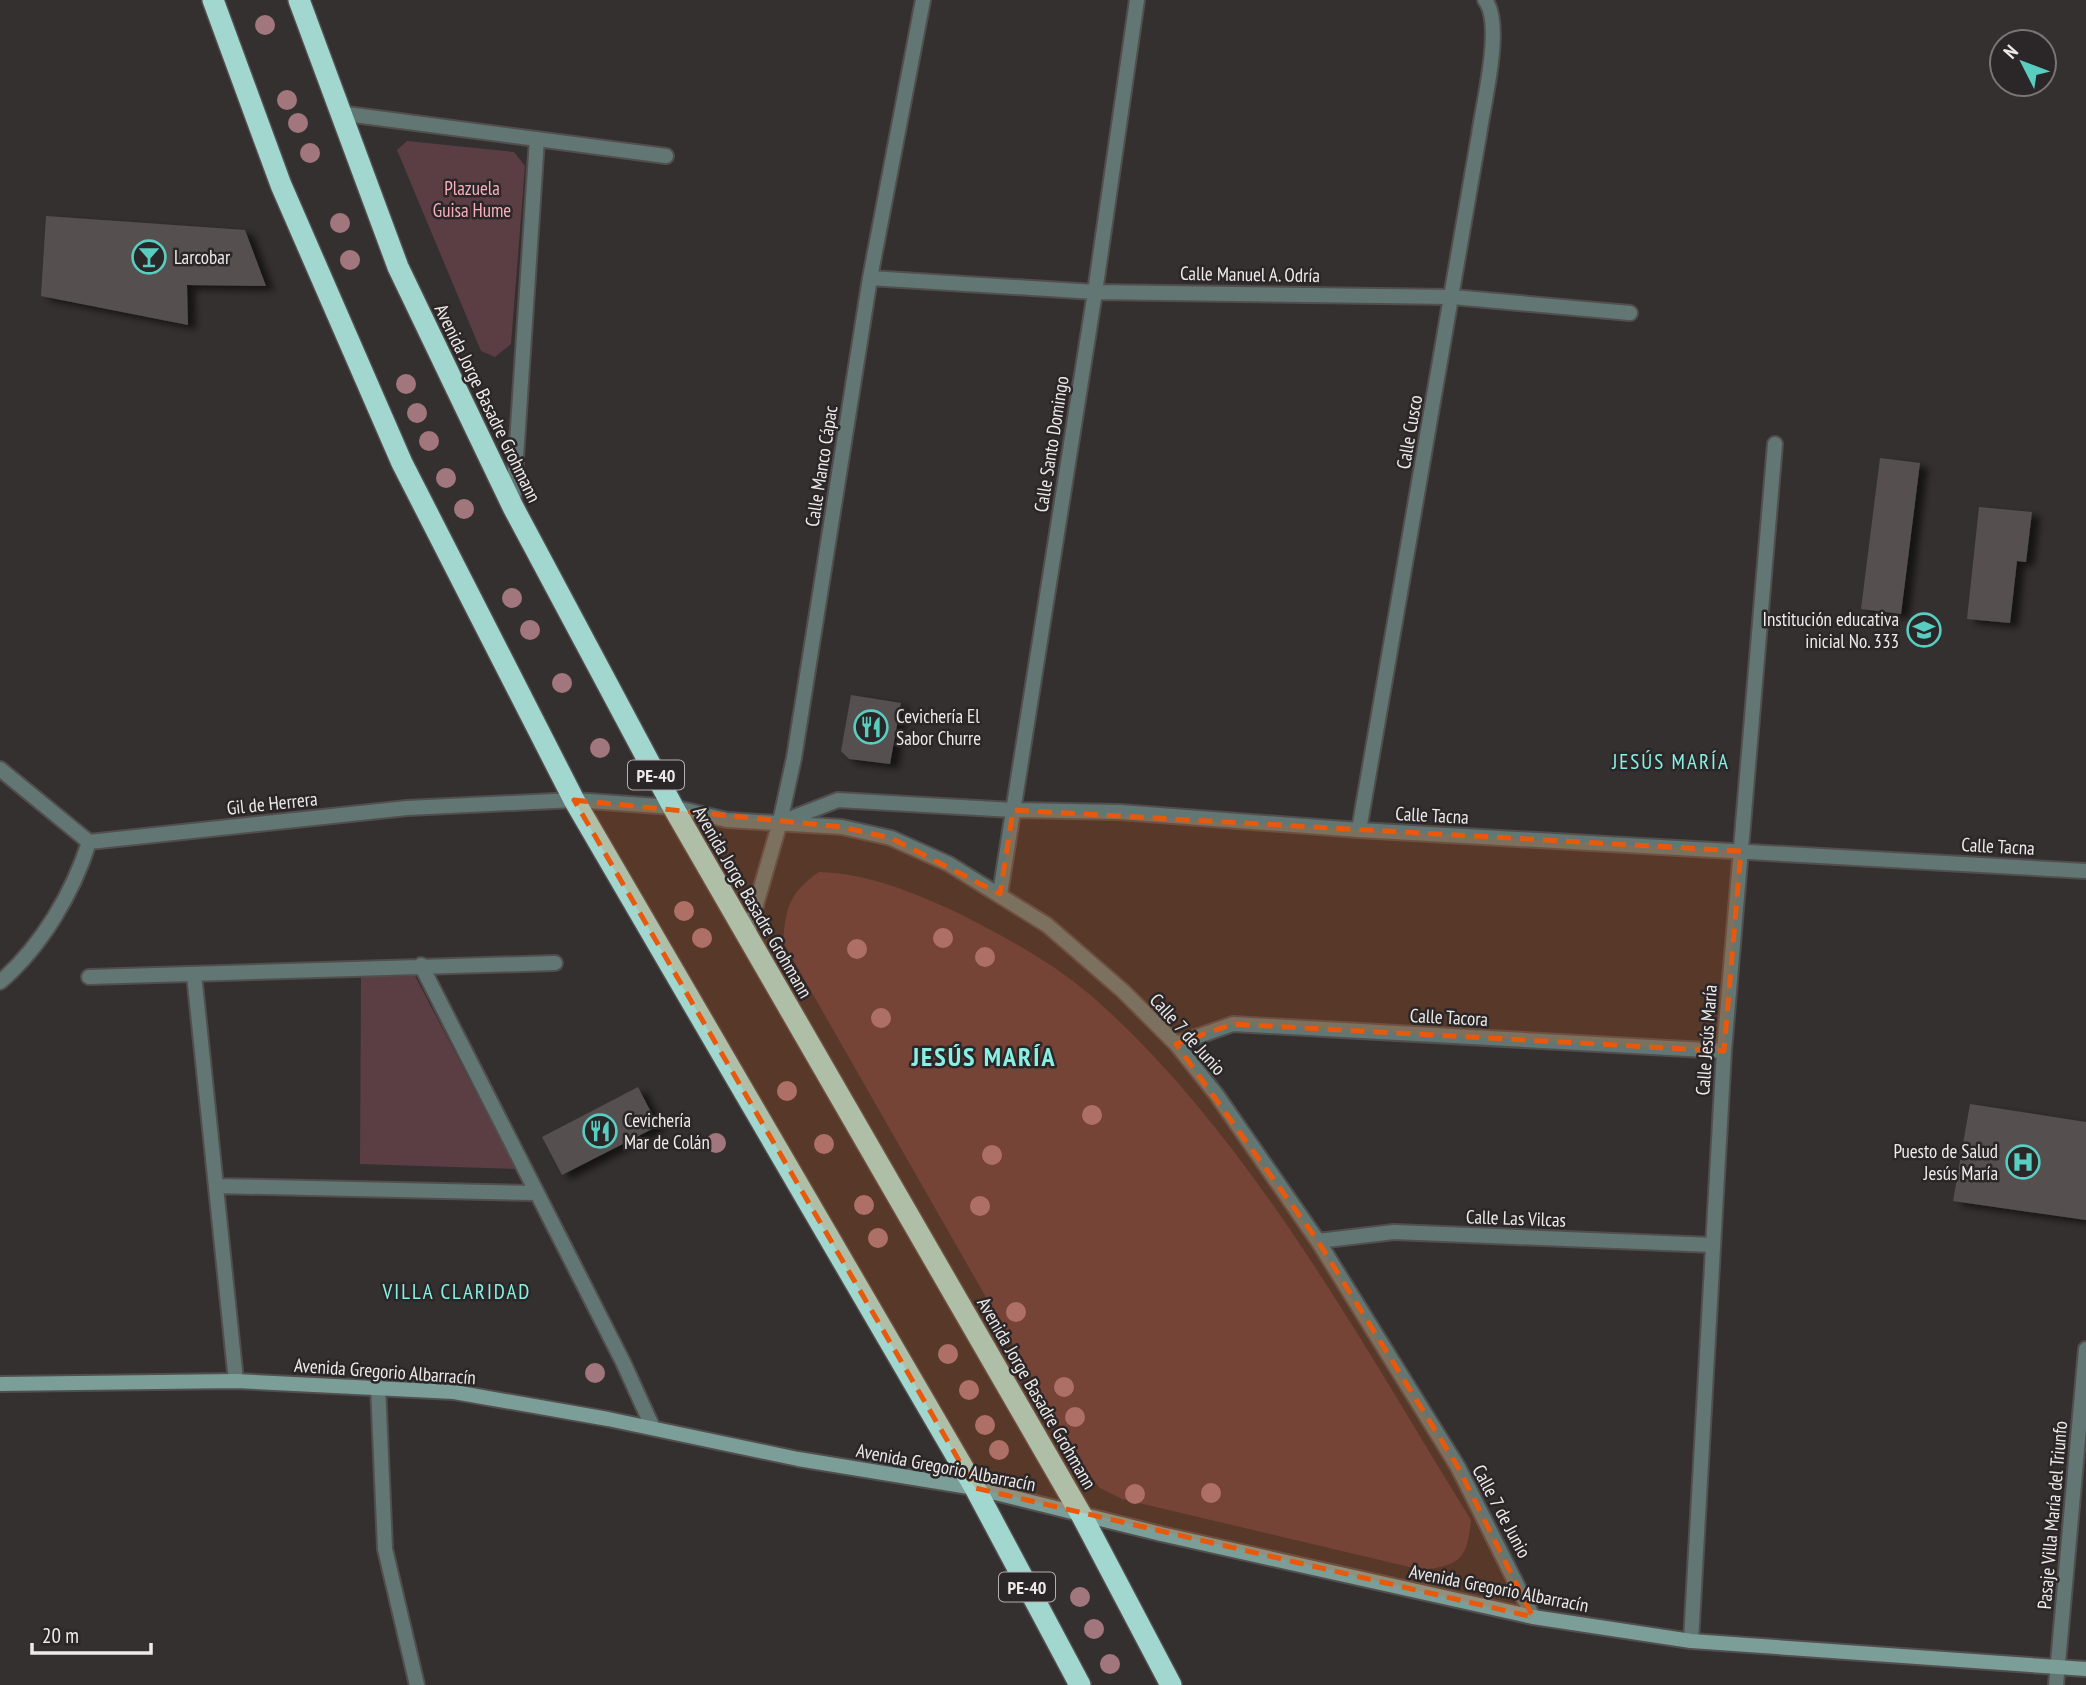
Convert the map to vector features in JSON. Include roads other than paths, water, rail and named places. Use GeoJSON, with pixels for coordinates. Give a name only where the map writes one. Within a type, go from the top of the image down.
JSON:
{"type":"FeatureCollection","features":[{"type":"Feature","properties":{"kind":"highway","name":"PE-40"},"geometry":{"type":"LineString","coordinates":[[213,0],[281,185],[386,425],[574,800],[975,1488],[1080,1685]]}},
{"type":"Feature","properties":{"kind":"highway","name":"Avenida Jorge Basadre Grohmann"},"geometry":{"type":"LineString","coordinates":[[299,0],[398,267],[513,508],[673,807],[1082,1516],[1171,1685]]}},
{"type":"Feature","properties":{"kind":"street","name":"Calle Manco Cápac"},"geometry":{"type":"LineString","coordinates":[[747,936],[780,822],[797,744],[870,278],[923,0]]}},
{"type":"Feature","properties":{"kind":"street","name":"Calle Santo Domingo"},"geometry":{"type":"LineString","coordinates":[[1000,894],[1095,292],[1137,0]]}},
{"type":"Feature","properties":{"kind":"street","name":"Calle Cusco"},"geometry":{"type":"LineString","coordinates":[[1359,830],[1453,297],[1493,41],[1490,7],[1485,0]]}},
{"type":"Feature","properties":{"kind":"street"},"geometry":{"type":"LineString","coordinates":[[339,113],[666,156]]}},
{"type":"Feature","properties":{"kind":"street"},"geometry":{"type":"LineString","coordinates":[[513,508],[537,139]]}},
{"type":"Feature","properties":{"kind":"street","name":"Calle Manuel A. Odría"},"geometry":{"type":"LineString","coordinates":[[870,278],[1095,292],[1453,297],[1630,313]]}},
{"type":"Feature","properties":{"kind":"street","name":"Calle Jesús María"},"geometry":{"type":"LineString","coordinates":[[1691,1641],[1724,1051],[1776,444]]}},
{"type":"Feature","properties":{"kind":"street"},"geometry":{"type":"LineString","coordinates":[[0,769],[89,842],[80,871],[62,906],[0,982]]}},
{"type":"Feature","properties":{"kind":"street","name":"Calle 7 de Junio"},"geometry":{"type":"LineString","coordinates":[[574,800],[673,807],[727,820],[842,827],[891,838],[949,864],[1047,925],[1123,991],[1176,1044],[1255,1147],[1318,1241],[1458,1467],[1534,1617]]}},
{"type":"Feature","properties":{"kind":"street","name":"Gil de Herrera"},"geometry":{"type":"LineString","coordinates":[[89,842],[407,808],[574,800]]}},
{"type":"Feature","properties":{"kind":"street","name":"Calle Tacna"},"geometry":{"type":"LineString","coordinates":[[780,822],[838,800],[1013,810],[1120,812],[1359,830],[2086,871]]}},
{"type":"Feature","properties":{"kind":"street"},"geometry":{"type":"LineString","coordinates":[[89,977],[555,963]]}},
{"type":"Feature","properties":{"kind":"street"},"geometry":{"type":"LineString","coordinates":[[421,965],[623,1362],[653,1428]]}},
{"type":"Feature","properties":{"kind":"street"},"geometry":{"type":"LineString","coordinates":[[194,974],[236,1381]]}},
{"type":"Feature","properties":{"kind":"street","name":"Calle Tacora"},"geometry":{"type":"LineString","coordinates":[[1176,1044],[1233,1024],[1724,1051]]}},
{"type":"Feature","properties":{"kind":"street"},"geometry":{"type":"LineString","coordinates":[[216,1186],[536,1193]]}},
{"type":"Feature","properties":{"kind":"street","name":"Calle Las Vilcas"},"geometry":{"type":"LineString","coordinates":[[1318,1241],[1394,1232],[1713,1245]]}},
{"type":"Feature","properties":{"kind":"street","name":"Pasaje Villa María del Triunfo"},"geometry":{"type":"LineString","coordinates":[[2056,1685],[2086,1349]]}},
{"type":"Feature","properties":{"kind":"street","name":"Avenida Gregorio Albarracín"},"geometry":{"type":"LineString","coordinates":[[0,1384],[236,1381],[454,1392],[653,1428],[798,1459],[975,1488],[1082,1516],[1534,1617],[1691,1641],[2086,1669]]}},
{"type":"Feature","properties":{"kind":"street"},"geometry":{"type":"LineString","coordinates":[[378,1387],[385,1549],[417,1685]]}},
{"type":"Feature","properties":{"kind":"place","name":"Larcobar"},"geometry":{"type":"Point","coordinates":[149,257]}},
{"type":"Feature","properties":{"kind":"place","name":"Institución educativa inicial No. 333"},"geometry":{"type":"Point","coordinates":[1924,630]}},
{"type":"Feature","properties":{"kind":"place","name":"Cevichería El Sabor Churre"},"geometry":{"type":"Point","coordinates":[871,727]}},
{"type":"Feature","properties":{"kind":"place","name":"Cevichería Mar de Colán"},"geometry":{"type":"Point","coordinates":[600,1131]}},
{"type":"Feature","properties":{"kind":"place","name":"Puesto de Salud Jesús María"},"geometry":{"type":"Point","coordinates":[2023,1162]}},
{"type":"Feature","properties":{"kind":"district","name":"JESÚS MARÍA"},"geometry":{"type":"Point","coordinates":[1671,761]}},
{"type":"Feature","properties":{"kind":"district","name":"JESÚS MARÍA"},"geometry":{"type":"Point","coordinates":[984,1056]}},
{"type":"Feature","properties":{"kind":"district","name":"VILLA CLARIDAD"},"geometry":{"type":"Point","coordinates":[457,1291]}},
{"type":"Feature","properties":{"kind":"park label","name":"Plazuela Guisa Hume"},"geometry":{"type":"Point","coordinates":[472,199]}}]}
